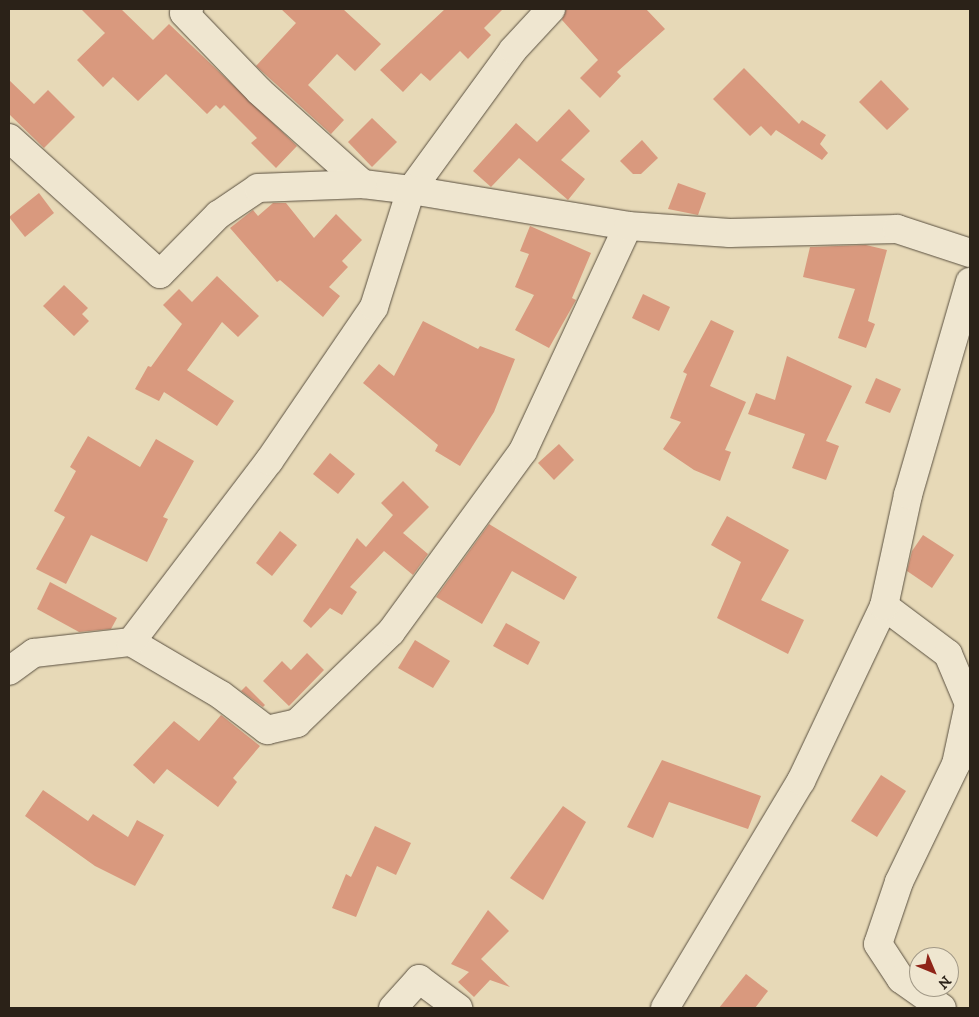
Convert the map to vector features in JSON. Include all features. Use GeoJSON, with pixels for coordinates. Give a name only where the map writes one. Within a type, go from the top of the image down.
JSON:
{"type":"FeatureCollection","features":[{"type":"Feature","properties":{"kind":"street"},"geometry":{"type":"LineString","coordinates":[[189,9],[184,13],[259,91],[363,184]]}},
{"type":"Feature","properties":{"kind":"street"},"geometry":{"type":"LineString","coordinates":[[131,642],[269,461],[374,307],[411,190],[513,50],[552,9]]}},
{"type":"Feature","properties":{"kind":"street"},"geometry":{"type":"LineString","coordinates":[[9,138],[160,274],[218,215],[258,188],[363,184],[411,190],[628,226],[730,233],[898,230],[970,253]]}},
{"type":"Feature","properties":{"kind":"street"},"geometry":{"type":"LineString","coordinates":[[9,671],[34,653],[131,642],[221,695],[267,730],[297,723],[391,632],[523,451],[628,226]]}},
{"type":"Feature","properties":{"kind":"street"},"geometry":{"type":"LineString","coordinates":[[665,1008],[801,781],[884,606],[908,495],[970,282]]}},
{"type":"Feature","properties":{"kind":"street"},"geometry":{"type":"LineString","coordinates":[[884,606],[948,654],[969,704],[956,764],[899,882],[878,944],[901,979],[942,1008]]}},
{"type":"Feature","properties":{"kind":"street"},"geometry":{"type":"LineString","coordinates":[[393,1008],[419,979],[458,1008]]}},
{"type":"Feature","properties":{"kind":"building"},"geometry":{"type":"Polygon","coordinates":[[[81,9],[121,9],[153,40],[169,24],[297,146],[276,168],[251,143],[257,138],[224,105],[220,109],[216,105],[207,114],[166,74],[138,101],[113,77],[103,87],[77,60],[105,33],[81,9]]]}},
{"type":"Feature","properties":{"kind":"building"},"geometry":{"type":"Polygon","coordinates":[[[281,9],[343,9],[381,44],[355,71],[337,54],[308,85],[344,120],[331,134],[256,66],[296,23],[281,9]]]}},
{"type":"Feature","properties":{"kind":"building"},"geometry":{"type":"Polygon","coordinates":[[[445,9],[503,9],[484,28],[491,35],[468,59],[460,51],[430,81],[421,73],[403,92],[380,70],[445,9]]]}},
{"type":"Feature","properties":{"kind":"building"},"geometry":{"type":"Polygon","coordinates":[[[566,9],[646,9],[665,29],[617,72],[621,76],[600,98],[580,78],[598,60],[562,20],[566,9]]]}},
{"type":"Feature","properties":{"kind":"building"},"geometry":{"type":"Polygon","coordinates":[[[744,68],[799,124],[802,120],[826,135],[820,144],[828,153],[822,160],[776,130],[771,136],[761,126],[750,136],[713,99],[744,68]]]}},
{"type":"Feature","properties":{"kind":"building"},"geometry":{"type":"Polygon","coordinates":[[[9,80],[34,104],[48,90],[75,117],[44,148],[9,114],[9,80]]]}},
{"type":"Feature","properties":{"kind":"building"},"geometry":{"type":"Polygon","coordinates":[[[881,80],[909,109],[887,130],[859,102],[881,80]]]}},
{"type":"Feature","properties":{"kind":"building"},"geometry":{"type":"Polygon","coordinates":[[[569,109],[590,131],[561,160],[585,179],[568,200],[519,158],[491,187],[473,171],[516,123],[537,142],[569,109]]]}},
{"type":"Feature","properties":{"kind":"building"},"geometry":{"type":"Polygon","coordinates":[[[372,118],[397,142],[372,167],[348,142],[372,118]]]}},
{"type":"Feature","properties":{"kind":"building"},"geometry":{"type":"Polygon","coordinates":[[[642,140],[658,158],[641,174],[633,174],[620,161],[642,140]]]}},
{"type":"Feature","properties":{"kind":"building"},"geometry":{"type":"Polygon","coordinates":[[[678,183],[706,193],[698,215],[668,209],[678,183]]]}},
{"type":"Feature","properties":{"kind":"building"},"geometry":{"type":"Polygon","coordinates":[[[39,193],[54,213],[25,237],[9,217],[39,193]]]}},
{"type":"Feature","properties":{"kind":"building"},"geometry":{"type":"Polygon","coordinates":[[[273,203],[286,203],[314,238],[336,214],[362,240],[342,261],[348,267],[329,287],[340,296],[323,317],[280,280],[277,282],[230,228],[253,210],[258,216],[273,203]]]}},
{"type":"Feature","properties":{"kind":"building"},"geometry":{"type":"Polygon","coordinates":[[[530,226],[591,253],[572,298],[576,300],[549,348],[515,330],[534,295],[515,287],[529,254],[520,251],[530,226]]]}},
{"type":"Feature","properties":{"kind":"building"},"geometry":{"type":"Polygon","coordinates":[[[866,245],[887,250],[868,321],[875,324],[866,348],[838,338],[855,289],[803,277],[810,247],[866,245]]]}},
{"type":"Feature","properties":{"kind":"building"},"geometry":{"type":"Polygon","coordinates":[[[217,276],[259,316],[238,337],[222,322],[187,370],[234,401],[217,426],[164,392],[159,401],[135,389],[148,366],[151,367],[182,324],[163,305],[179,289],[192,302],[217,276]]]}},
{"type":"Feature","properties":{"kind":"building"},"geometry":{"type":"Polygon","coordinates":[[[64,285],[88,308],[82,314],[89,321],[74,336],[43,306],[64,285]]]}},
{"type":"Feature","properties":{"kind":"building"},"geometry":{"type":"Polygon","coordinates":[[[643,294],[670,307],[659,331],[632,318],[643,294]]]}},
{"type":"Feature","properties":{"kind":"building"},"geometry":{"type":"Polygon","coordinates":[[[711,320],[734,331],[710,386],[746,402],[725,450],[731,452],[720,481],[694,470],[663,449],[681,422],[670,418],[687,374],[683,372],[711,320]]]}},
{"type":"Feature","properties":{"kind":"building"},"geometry":{"type":"Polygon","coordinates":[[[423,321],[478,349],[480,346],[515,359],[494,412],[460,466],[435,451],[438,445],[363,383],[379,364],[394,376],[423,321]]]}},
{"type":"Feature","properties":{"kind":"building"},"geometry":{"type":"Polygon","coordinates":[[[787,356],[852,386],[826,441],[839,446],[826,480],[792,468],[805,434],[748,414],[756,393],[775,400],[787,356]]]}},
{"type":"Feature","properties":{"kind":"building"},"geometry":{"type":"Polygon","coordinates":[[[876,378],[901,389],[890,413],[865,403],[876,378]]]}},
{"type":"Feature","properties":{"kind":"building"},"geometry":{"type":"Polygon","coordinates":[[[88,436],[140,467],[156,439],[194,461],[163,517],[168,519],[147,562],[91,535],[66,584],[36,569],[65,517],[54,511],[76,471],[70,467],[88,436]]]}},
{"type":"Feature","properties":{"kind":"building"},"geometry":{"type":"Polygon","coordinates":[[[559,444],[574,460],[554,480],[538,463],[559,444]]]}},
{"type":"Feature","properties":{"kind":"building"},"geometry":{"type":"Polygon","coordinates":[[[330,453],[355,474],[338,494],[313,474],[330,453]]]}},
{"type":"Feature","properties":{"kind":"building"},"geometry":{"type":"Polygon","coordinates":[[[403,481],[429,507],[403,533],[428,554],[413,575],[384,551],[350,587],[357,592],[342,615],[330,608],[311,628],[303,621],[357,538],[366,547],[393,515],[381,503],[403,481]]]}},
{"type":"Feature","properties":{"kind":"building"},"geometry":{"type":"Polygon","coordinates":[[[727,516],[789,550],[761,600],[804,620],[788,654],[717,618],[741,562],[711,545],[727,516]]]}},
{"type":"Feature","properties":{"kind":"building"},"geometry":{"type":"Polygon","coordinates":[[[489,524],[577,577],[564,600],[512,571],[482,624],[436,597],[489,524]]]}},
{"type":"Feature","properties":{"kind":"building"},"geometry":{"type":"Polygon","coordinates":[[[280,531],[297,545],[272,576],[256,563],[280,531]]]}},
{"type":"Feature","properties":{"kind":"building"},"geometry":{"type":"Polygon","coordinates":[[[923,535],[954,555],[932,588],[907,571],[912,551],[923,535]]]}},
{"type":"Feature","properties":{"kind":"building"},"geometry":{"type":"Polygon","coordinates":[[[50,582],[117,618],[111,629],[79,632],[37,609],[50,582]]]}},
{"type":"Feature","properties":{"kind":"building"},"geometry":{"type":"Polygon","coordinates":[[[506,623],[540,642],[528,665],[493,646],[506,623]]]}},
{"type":"Feature","properties":{"kind":"building"},"geometry":{"type":"Polygon","coordinates":[[[415,640],[450,661],[433,688],[398,668],[415,640]]]}},
{"type":"Feature","properties":{"kind":"building"},"geometry":{"type":"Polygon","coordinates":[[[307,653],[324,670],[289,706],[263,681],[282,661],[291,670],[307,653]]]}},
{"type":"Feature","properties":{"kind":"building"},"geometry":{"type":"Polygon","coordinates":[[[246,686],[265,705],[263,707],[241,691],[246,686]]]}},
{"type":"Feature","properties":{"kind":"building"},"geometry":{"type":"Polygon","coordinates":[[[221,715],[260,746],[233,778],[237,782],[218,807],[167,769],[154,784],[133,765],[174,721],[199,741],[221,715]]]}},
{"type":"Feature","properties":{"kind":"building"},"geometry":{"type":"Polygon","coordinates":[[[662,760],[761,796],[748,829],[669,802],[653,838],[627,827],[662,760]]]}},
{"type":"Feature","properties":{"kind":"building"},"geometry":{"type":"Polygon","coordinates":[[[881,775],[906,791],[877,837],[851,821],[881,775]]]}},
{"type":"Feature","properties":{"kind":"building"},"geometry":{"type":"Polygon","coordinates":[[[43,790],[88,821],[93,814],[128,837],[137,820],[164,835],[135,886],[95,866],[25,816],[43,790]]]}},
{"type":"Feature","properties":{"kind":"building"},"geometry":{"type":"Polygon","coordinates":[[[563,806],[586,822],[543,900],[510,878],[563,806]]]}},
{"type":"Feature","properties":{"kind":"building"},"geometry":{"type":"Polygon","coordinates":[[[375,826],[411,843],[396,875],[377,866],[356,917],[332,908],[346,874],[351,877],[375,826]]]}},
{"type":"Feature","properties":{"kind":"building"},"geometry":{"type":"Polygon","coordinates":[[[488,910],[509,931],[481,959],[510,987],[490,980],[474,997],[458,982],[469,972],[451,964],[488,910]]]}},
{"type":"Feature","properties":{"kind":"building"},"geometry":{"type":"Polygon","coordinates":[[[746,974],[768,991],[755,1008],[719,1008],[746,974]]]}}]}
